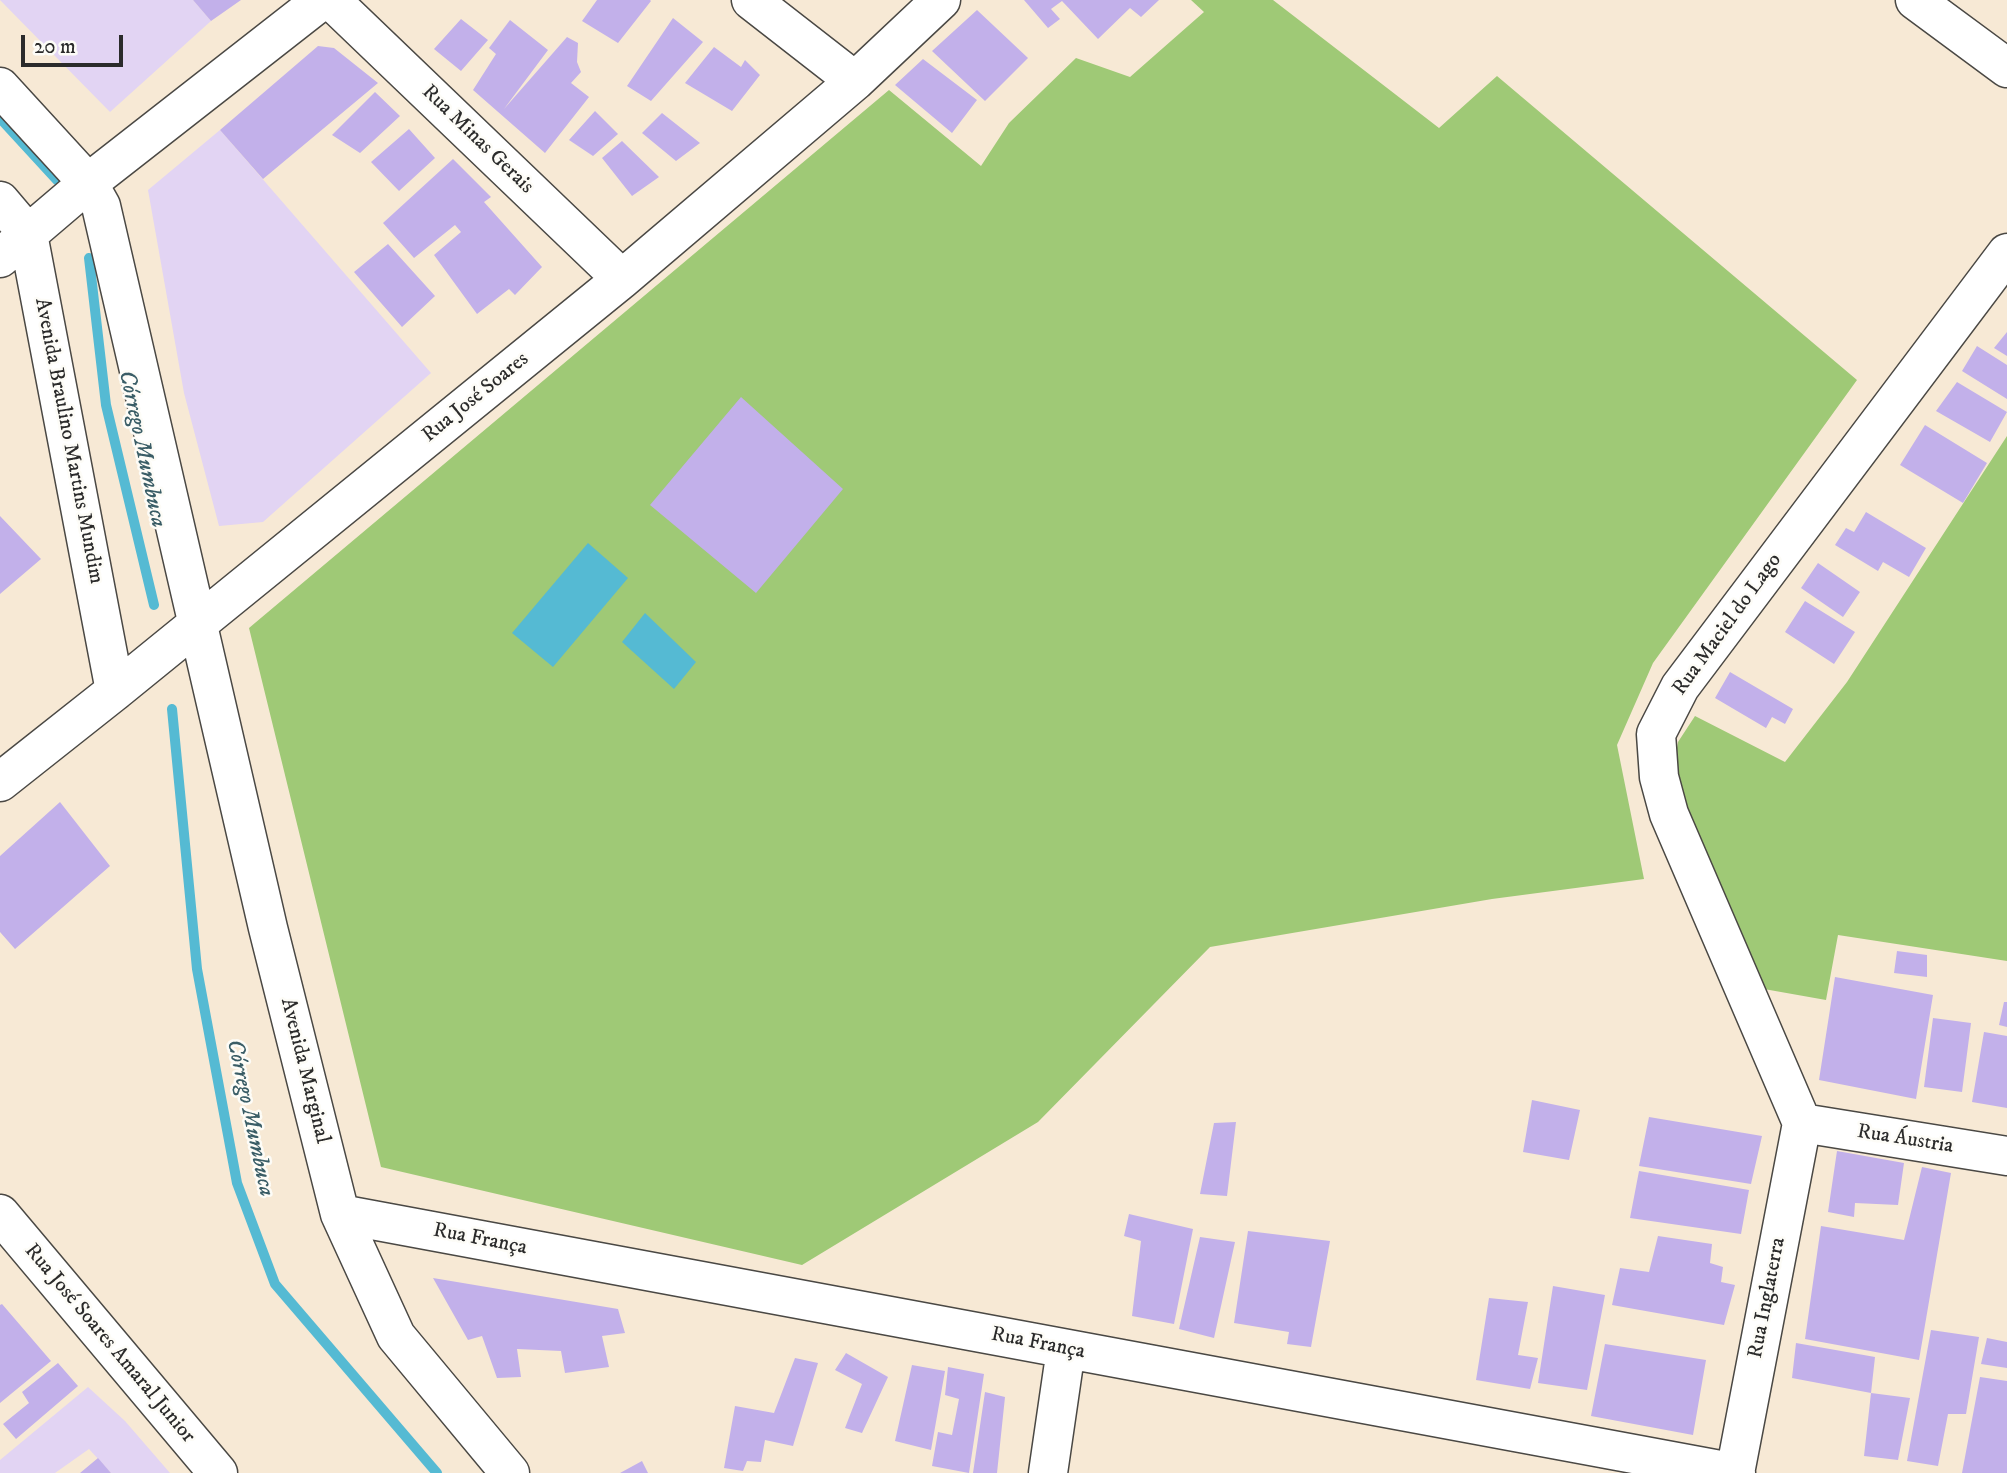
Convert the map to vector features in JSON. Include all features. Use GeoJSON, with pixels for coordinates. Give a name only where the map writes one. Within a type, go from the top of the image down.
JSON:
{"type":"FeatureCollection","features":[{"type":"Feature","properties":{"kind":"street"},"geometry":{"type":"LineString","coordinates":[[14,246],[88,183],[322,0]]}},
{"type":"Feature","properties":{"kind":"street","name":"Rua Minas Gerais"},"geometry":{"type":"LineString","coordinates":[[331,0],[622,279]]}},
{"type":"Feature","properties":{"kind":"street"},"geometry":{"type":"LineString","coordinates":[[751,0],[855,81]]}},
{"type":"Feature","properties":{"kind":"street","name":"Rua José Soares"},"geometry":{"type":"LineString","coordinates":[[6,765],[115,691],[622,279],[855,81],[942,0]]}},
{"type":"Feature","properties":{"kind":"street"},"geometry":{"type":"LineString","coordinates":[[1915,0],[2007,68]]}},
{"type":"Feature","properties":{"kind":"street"},"geometry":{"type":"LineString","coordinates":[[0,87],[88,183],[101,206],[198,624]]}},
{"type":"Feature","properties":{"kind":"street","name":"Avenida Braulino Martins Mundim"},"geometry":{"type":"LineString","coordinates":[[0,201],[14,246],[115,691]]}},
{"type":"Feature","properties":{"kind":"street","name":"Rua Maciel do Lago"},"geometry":{"type":"LineString","coordinates":[[1802,1123],[1669,814],[1659,777],[1656,734],[1680,687],[2007,253]]}},
{"type":"Feature","properties":{"kind":"street","name":"Avenida Marginal"},"geometry":{"type":"LineString","coordinates":[[198,624],[268,928],[340,1214],[396,1336],[510,1473]]}},
{"type":"Feature","properties":{"kind":"street","name":"Rua Áustria"},"geometry":{"type":"LineString","coordinates":[[1802,1123],[2007,1156]]}},
{"type":"Feature","properties":{"kind":"street","name":"Rua Inglaterra"},"geometry":{"type":"LineString","coordinates":[[1735,1473],[1802,1123]]}},
{"type":"Feature","properties":{"kind":"street","name":"Rua José Soares Amaral Junior"},"geometry":{"type":"LineString","coordinates":[[0,1214],[218,1473]]}},
{"type":"Feature","properties":{"kind":"street","name":"Rua França"},"geometry":{"type":"LineString","coordinates":[[340,1214],[1735,1473]]}},
{"type":"Feature","properties":{"kind":"street"},"geometry":{"type":"LineString","coordinates":[[1048,1473],[1066,1349]]}},
{"type":"Feature","properties":{"kind":"shaded area"},"geometry":{"type":"Polygon","coordinates":[[[0,0],[193,0],[211,21],[110,112],[0,0]]]}},
{"type":"Feature","properties":{"kind":"shaded area"},"geometry":{"type":"Polygon","coordinates":[[[220,130],[431,373],[263,522],[219,526],[184,393],[148,190],[220,130]]]}},
{"type":"Feature","properties":{"kind":"shaded area"},"geometry":{"type":"Polygon","coordinates":[[[88,1387],[125,1421],[170,1473],[111,1473],[89,1449],[55,1473],[0,1473],[0,1460],[88,1387]]]}},
{"type":"Feature","properties":{"kind":"green space"},"geometry":{"type":"Polygon","coordinates":[[[1191,0],[1273,0],[1439,128],[1497,76],[1857,380],[1653,663],[1617,745],[1644,879],[1492,899],[1210,947],[1038,1122],[802,1265],[381,1167],[249,628],[889,90],[981,166],[1009,123],[1076,58],[1130,77],[1204,12],[1191,0]]]}},
{"type":"Feature","properties":{"kind":"green space"},"geometry":{"type":"Polygon","coordinates":[[[2007,436],[2007,961],[1838,935],[1826,1000],[1764,989],[1699,840],[1677,781],[1675,759],[1678,742],[1695,716],[1785,762],[1847,682],[2007,436]]]}},
{"type":"Feature","properties":{"kind":"water"},"geometry":{"type":"Polygon","coordinates":[[[588,543],[628,578],[553,667],[512,633],[588,543]]]}},
{"type":"Feature","properties":{"kind":"water"},"geometry":{"type":"Polygon","coordinates":[[[645,613],[696,662],[674,689],[622,642],[645,613]]]}},
{"type":"Feature","properties":{"kind":"building"},"geometry":{"type":"Polygon","coordinates":[[[193,0],[241,0],[211,21],[193,0]]]}},
{"type":"Feature","properties":{"kind":"building"},"geometry":{"type":"Polygon","coordinates":[[[597,0],[651,1],[618,43],[582,21],[597,0]]]}},
{"type":"Feature","properties":{"kind":"building"},"geometry":{"type":"Polygon","coordinates":[[[1024,0],[1159,0],[1141,17],[1130,8],[1098,39],[1062,1],[1051,9],[1060,19],[1048,28],[1024,0]]]}},
{"type":"Feature","properties":{"kind":"building"},"geometry":{"type":"Polygon","coordinates":[[[977,10],[1028,58],[985,101],[932,51],[977,10]]]}},
{"type":"Feature","properties":{"kind":"building"},"geometry":{"type":"Polygon","coordinates":[[[673,18],[703,42],[651,101],[627,86],[673,18]]]}},
{"type":"Feature","properties":{"kind":"building"},"geometry":{"type":"Polygon","coordinates":[[[461,19],[488,40],[461,71],[434,49],[461,19]]]}},
{"type":"Feature","properties":{"kind":"building"},"geometry":{"type":"Polygon","coordinates":[[[510,20],[548,50],[504,109],[567,37],[578,43],[577,62],[581,72],[571,83],[589,97],[545,153],[473,90],[496,54],[489,48],[510,20]]]}},
{"type":"Feature","properties":{"kind":"building"},"geometry":{"type":"Polygon","coordinates":[[[318,46],[334,48],[378,83],[263,179],[220,130],[318,46]]]}},
{"type":"Feature","properties":{"kind":"building"},"geometry":{"type":"Polygon","coordinates":[[[714,47],[741,67],[745,60],[760,75],[732,111],[685,83],[714,47]]]}},
{"type":"Feature","properties":{"kind":"building"},"geometry":{"type":"Polygon","coordinates":[[[923,59],[977,100],[952,133],[895,85],[923,59]]]}},
{"type":"Feature","properties":{"kind":"building"},"geometry":{"type":"Polygon","coordinates":[[[375,92],[400,116],[360,153],[332,135],[375,92]]]}},
{"type":"Feature","properties":{"kind":"building"},"geometry":{"type":"Polygon","coordinates":[[[595,111],[618,134],[593,156],[569,140],[595,111]]]}},
{"type":"Feature","properties":{"kind":"building"},"geometry":{"type":"Polygon","coordinates":[[[662,113],[700,143],[676,161],[642,133],[662,113]]]}},
{"type":"Feature","properties":{"kind":"building"},"geometry":{"type":"Polygon","coordinates":[[[409,129],[435,158],[399,191],[371,162],[409,129]]]}},
{"type":"Feature","properties":{"kind":"building"},"geometry":{"type":"Polygon","coordinates":[[[622,141],[659,177],[632,196],[602,158],[622,141]]]}},
{"type":"Feature","properties":{"kind":"building"},"geometry":{"type":"Polygon","coordinates":[[[453,159],[491,197],[484,202],[542,267],[515,295],[509,289],[477,314],[434,255],[461,232],[455,225],[414,258],[383,223],[453,159]]]}},
{"type":"Feature","properties":{"kind":"building"},"geometry":{"type":"Polygon","coordinates":[[[388,244],[435,296],[402,327],[354,272],[388,244]]]}},
{"type":"Feature","properties":{"kind":"building"},"geometry":{"type":"Polygon","coordinates":[[[2007,332],[2007,356],[1994,348],[2007,332]]]}},
{"type":"Feature","properties":{"kind":"building"},"geometry":{"type":"Polygon","coordinates":[[[1977,346],[2007,365],[2007,399],[1962,371],[1977,346]]]}},
{"type":"Feature","properties":{"kind":"building"},"geometry":{"type":"Polygon","coordinates":[[[1957,382],[2007,412],[1990,442],[1936,411],[1957,382]]]}},
{"type":"Feature","properties":{"kind":"building"},"geometry":{"type":"Polygon","coordinates":[[[741,397],[843,489],[756,593],[650,505],[741,397]]]}},
{"type":"Feature","properties":{"kind":"building"},"geometry":{"type":"Polygon","coordinates":[[[1925,425],[1987,463],[1963,503],[1900,465],[1925,425]]]}},
{"type":"Feature","properties":{"kind":"building"},"geometry":{"type":"Polygon","coordinates":[[[1866,512],[1926,548],[1909,577],[1883,562],[1878,571],[1835,545],[1846,528],[1854,532],[1866,512]]]}},
{"type":"Feature","properties":{"kind":"building"},"geometry":{"type":"Polygon","coordinates":[[[0,516],[41,559],[0,594],[0,516]]]}},
{"type":"Feature","properties":{"kind":"building"},"geometry":{"type":"Polygon","coordinates":[[[1818,563],[1860,592],[1843,617],[1801,588],[1818,563]]]}},
{"type":"Feature","properties":{"kind":"building"},"geometry":{"type":"Polygon","coordinates":[[[1805,601],[1855,632],[1834,664],[1785,632],[1805,601]]]}},
{"type":"Feature","properties":{"kind":"building"},"geometry":{"type":"Polygon","coordinates":[[[1730,672],[1793,709],[1785,724],[1772,717],[1766,728],[1715,698],[1730,672]]]}},
{"type":"Feature","properties":{"kind":"building"},"geometry":{"type":"Polygon","coordinates":[[[60,802],[110,866],[15,949],[0,932],[0,856],[60,802]]]}},
{"type":"Feature","properties":{"kind":"building"},"geometry":{"type":"Polygon","coordinates":[[[1897,951],[1927,955],[1927,977],[1894,973],[1897,951]]]}},
{"type":"Feature","properties":{"kind":"building"},"geometry":{"type":"Polygon","coordinates":[[[1835,977],[1933,995],[1916,1099],[1819,1080],[1835,977]]]}},
{"type":"Feature","properties":{"kind":"building"},"geometry":{"type":"Polygon","coordinates":[[[2004,1002],[2007,1002],[2007,1027],[1999,1025],[2004,1002]]]}},
{"type":"Feature","properties":{"kind":"building"},"geometry":{"type":"Polygon","coordinates":[[[1933,1018],[1971,1023],[1962,1092],[1924,1087],[1933,1018]]]}},
{"type":"Feature","properties":{"kind":"building"},"geometry":{"type":"Polygon","coordinates":[[[1984,1032],[2007,1036],[2007,1108],[1972,1102],[1984,1032]]]}},
{"type":"Feature","properties":{"kind":"building"},"geometry":{"type":"Polygon","coordinates":[[[1532,1100],[1580,1110],[1569,1160],[1523,1152],[1532,1100]]]}},
{"type":"Feature","properties":{"kind":"building"},"geometry":{"type":"Polygon","coordinates":[[[1649,1117],[1762,1136],[1751,1184],[1639,1166],[1649,1117]]]}},
{"type":"Feature","properties":{"kind":"building"},"geometry":{"type":"Polygon","coordinates":[[[1236,1122],[1227,1196],[1200,1194],[1214,1123],[1236,1122]]]}},
{"type":"Feature","properties":{"kind":"building"},"geometry":{"type":"Polygon","coordinates":[[[1837,1151],[1904,1163],[1898,1205],[1855,1203],[1854,1217],[1828,1212],[1837,1151]]]}},
{"type":"Feature","properties":{"kind":"building"},"geometry":{"type":"Polygon","coordinates":[[[1922,1167],[1951,1173],[1919,1360],[1805,1339],[1821,1226],[1904,1240],[1922,1167]]]}},
{"type":"Feature","properties":{"kind":"building"},"geometry":{"type":"Polygon","coordinates":[[[1639,1171],[1749,1190],[1741,1234],[1630,1218],[1639,1171]]]}},
{"type":"Feature","properties":{"kind":"building"},"geometry":{"type":"Polygon","coordinates":[[[1129,1214],[1193,1229],[1174,1324],[1132,1316],[1141,1241],[1124,1236],[1129,1214]]]}},
{"type":"Feature","properties":{"kind":"building"},"geometry":{"type":"Polygon","coordinates":[[[1248,1231],[1330,1241],[1311,1347],[1287,1344],[1289,1332],[1234,1323],[1248,1231]]]}},
{"type":"Feature","properties":{"kind":"building"},"geometry":{"type":"Polygon","coordinates":[[[1658,1236],[1712,1244],[1710,1263],[1723,1267],[1721,1282],[1735,1285],[1724,1325],[1612,1305],[1620,1268],[1649,1272],[1658,1236]]]}},
{"type":"Feature","properties":{"kind":"building"},"geometry":{"type":"Polygon","coordinates":[[[1200,1237],[1235,1242],[1214,1338],[1179,1329],[1200,1237]]]}},
{"type":"Feature","properties":{"kind":"building"},"geometry":{"type":"Polygon","coordinates":[[[433,1278],[618,1309],[625,1333],[602,1336],[609,1367],[565,1373],[561,1351],[517,1349],[521,1377],[497,1378],[482,1336],[468,1340],[433,1278]]]}},
{"type":"Feature","properties":{"kind":"building"},"geometry":{"type":"Polygon","coordinates":[[[1553,1286],[1605,1295],[1587,1390],[1538,1383],[1553,1286]]]}},
{"type":"Feature","properties":{"kind":"building"},"geometry":{"type":"Polygon","coordinates":[[[1489,1298],[1528,1302],[1518,1355],[1538,1358],[1530,1389],[1476,1380],[1489,1298]]]}},
{"type":"Feature","properties":{"kind":"building"},"geometry":{"type":"Polygon","coordinates":[[[2,1304],[51,1361],[0,1403],[0,1305],[2,1304]]]}},
{"type":"Feature","properties":{"kind":"building"},"geometry":{"type":"Polygon","coordinates":[[[1931,1330],[1979,1337],[1966,1414],[1948,1414],[1938,1466],[1907,1461],[1931,1330]]]}},
{"type":"Feature","properties":{"kind":"building"},"geometry":{"type":"Polygon","coordinates":[[[1987,1338],[2007,1342],[2007,1368],[1981,1364],[1987,1338]]]}},
{"type":"Feature","properties":{"kind":"building"},"geometry":{"type":"Polygon","coordinates":[[[1796,1343],[1875,1357],[1871,1393],[1792,1378],[1796,1343]]]}},
{"type":"Feature","properties":{"kind":"building"},"geometry":{"type":"Polygon","coordinates":[[[1605,1344],[1706,1360],[1693,1435],[1591,1416],[1605,1344]]]}},
{"type":"Feature","properties":{"kind":"building"},"geometry":{"type":"Polygon","coordinates":[[[846,1353],[888,1377],[862,1433],[845,1428],[862,1384],[835,1370],[846,1353]]]}},
{"type":"Feature","properties":{"kind":"building"},"geometry":{"type":"Polygon","coordinates":[[[795,1358],[818,1363],[793,1446],[765,1440],[761,1462],[747,1461],[743,1471],[724,1468],[735,1406],[774,1413],[795,1358]]]}},
{"type":"Feature","properties":{"kind":"building"},"geometry":{"type":"Polygon","coordinates":[[[58,1363],[78,1386],[16,1439],[3,1424],[29,1403],[22,1392],[58,1363]]]}},
{"type":"Feature","properties":{"kind":"building"},"geometry":{"type":"Polygon","coordinates":[[[912,1365],[945,1371],[931,1450],[895,1441],[912,1365]]]}},
{"type":"Feature","properties":{"kind":"building"},"geometry":{"type":"Polygon","coordinates":[[[948,1367],[984,1374],[969,1473],[932,1466],[938,1432],[952,1435],[959,1399],[945,1395],[948,1367]]]}},
{"type":"Feature","properties":{"kind":"building"},"geometry":{"type":"Polygon","coordinates":[[[1980,1377],[2007,1381],[2007,1473],[1962,1473],[1980,1377]]]}},
{"type":"Feature","properties":{"kind":"building"},"geometry":{"type":"Polygon","coordinates":[[[985,1392],[1005,1397],[997,1473],[973,1473],[985,1392]]]}},
{"type":"Feature","properties":{"kind":"building"},"geometry":{"type":"Polygon","coordinates":[[[1871,1393],[1910,1398],[1898,1460],[1864,1456],[1871,1393]]]}},
{"type":"Feature","properties":{"kind":"building"},"geometry":{"type":"Polygon","coordinates":[[[98,1458],[111,1473],[80,1473],[98,1458]]]}},
{"type":"Feature","properties":{"kind":"building"},"geometry":{"type":"Polygon","coordinates":[[[642,1461],[648,1473],[620,1473],[642,1461]]]}},
{"type":"Feature","properties":{"kind":"waterway","name":"Córrego Mumbuca"},"geometry":{"type":"LineString","coordinates":[[0,118],[57,180]]}},
{"type":"Feature","properties":{"kind":"waterway","name":"Córrego Mumbuca"},"geometry":{"type":"LineString","coordinates":[[89,258],[106,405],[154,605]]}},
{"type":"Feature","properties":{"kind":"waterway","name":"Córrego Mumbuca"},"geometry":{"type":"LineString","coordinates":[[172,709],[197,969],[237,1183],[275,1284],[437,1473]]}}]}
